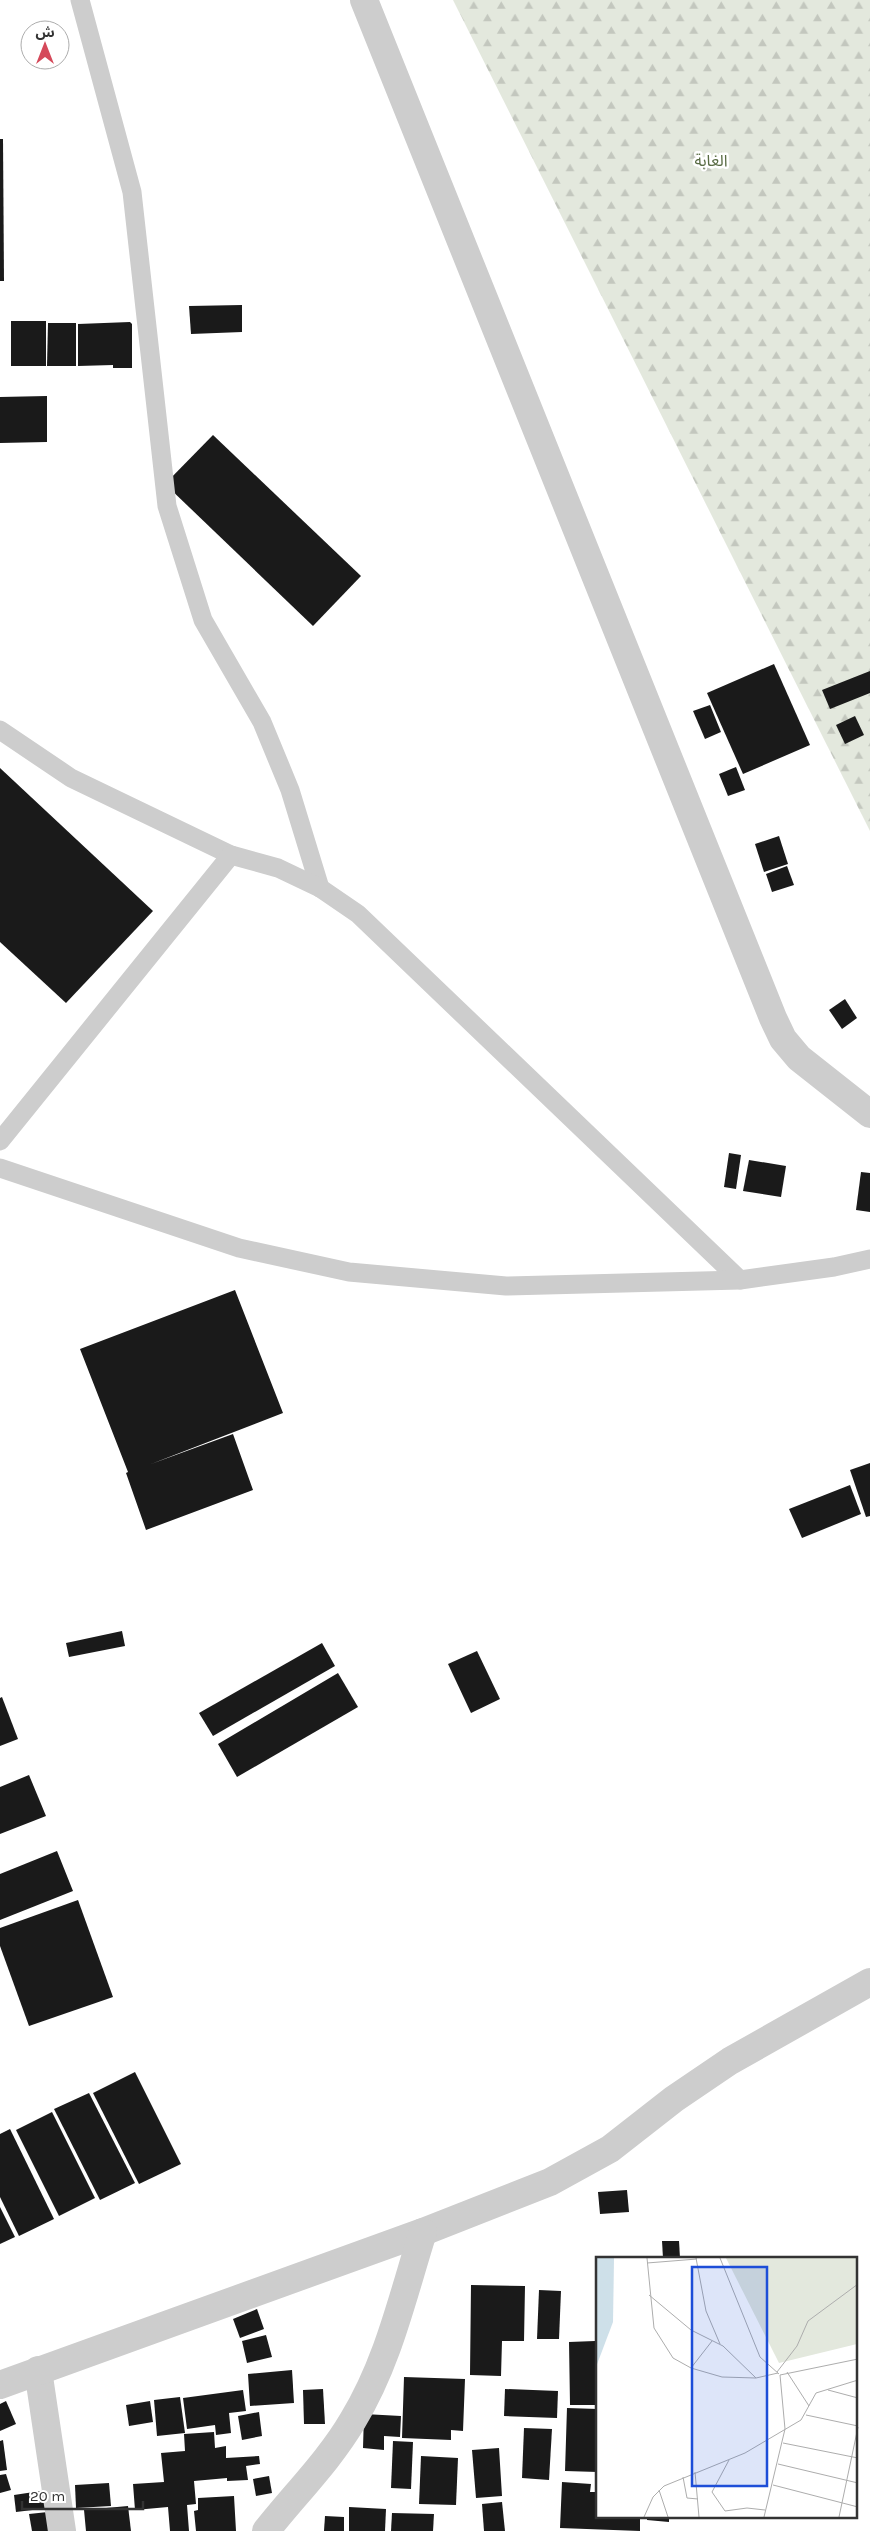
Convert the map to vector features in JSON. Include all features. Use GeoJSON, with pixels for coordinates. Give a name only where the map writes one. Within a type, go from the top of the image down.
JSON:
{"type":"FeatureCollection","features":[{"type":"Feature","properties":{"kind":"street"},"geometry":{"type":"LineString","coordinates":[[364,0],[773,1018],[783,1039],[799,1058],[870,1114]]}},
{"type":"Feature","properties":{"kind":"street"},"geometry":{"type":"LineString","coordinates":[[0,2385],[423,2232],[550,2182],[610,2149],[674,2099],[730,2061],[870,1982]]}},
{"type":"Feature","properties":{"kind":"street"},"geometry":{"type":"LineString","coordinates":[[266,2531],[315,2474],[353,2420],[383,2360],[423,2232]]}},
{"type":"Feature","properties":{"kind":"street"},"geometry":{"type":"LineString","coordinates":[[38,2370],[62,2531]]}},
{"type":"Feature","properties":{"kind":"lane"},"geometry":{"type":"LineString","coordinates":[[80,0],[132,192],[166,506],[203,620],[262,722],[290,790],[320,888]]}},
{"type":"Feature","properties":{"kind":"lane"},"geometry":{"type":"LineString","coordinates":[[0,730],[71,778],[231,855],[278,868],[320,888],[358,914],[740,1280]]}},
{"type":"Feature","properties":{"kind":"lane"},"geometry":{"type":"LineString","coordinates":[[0,1141],[231,855]]}},
{"type":"Feature","properties":{"kind":"lane"},"geometry":{"type":"LineString","coordinates":[[0,1168],[239,1248],[349,1272],[506,1286],[740,1280],[834,1267],[870,1259]]}},
{"type":"Feature","properties":{"kind":"green space","name":"الغابة"},"geometry":{"type":"Polygon","coordinates":[[[453,0],[870,0],[870,831],[453,0]]]}},
{"type":"Feature","properties":{"kind":"building"},"geometry":{"type":"Polygon","coordinates":[[[0,139],[3,139],[4,281],[0,281],[0,139]]]}},
{"type":"Feature","properties":{"kind":"building"},"geometry":{"type":"Polygon","coordinates":[[[242,305],[242,332],[191,334],[189,306],[242,305]]]}},
{"type":"Feature","properties":{"kind":"building"},"geometry":{"type":"Polygon","coordinates":[[[11,321],[46,321],[46,366],[11,366],[11,321]]]}},
{"type":"Feature","properties":{"kind":"building"},"geometry":{"type":"Polygon","coordinates":[[[130,322],[132,324],[132,368],[113,368],[113,365],[78,366],[78,324],[130,322]]]}},
{"type":"Feature","properties":{"kind":"building"},"geometry":{"type":"Polygon","coordinates":[[[48,323],[76,323],[76,366],[47,366],[48,323]]]}},
{"type":"Feature","properties":{"kind":"building"},"geometry":{"type":"Polygon","coordinates":[[[47,396],[47,442],[0,443],[0,397],[47,396]]]}},
{"type":"Feature","properties":{"kind":"building"},"geometry":{"type":"Polygon","coordinates":[[[213,435],[361,576],[313,626],[165,484],[213,435]]]}},
{"type":"Feature","properties":{"kind":"building"},"geometry":{"type":"Polygon","coordinates":[[[774,664],[810,745],[743,774],[707,693],[774,664]]]}},
{"type":"Feature","properties":{"kind":"building"},"geometry":{"type":"Polygon","coordinates":[[[870,671],[870,693],[830,709],[822,690],[870,671]]]}},
{"type":"Feature","properties":{"kind":"building"},"geometry":{"type":"Polygon","coordinates":[[[710,705],[721,732],[705,739],[693,711],[710,705]]]}},
{"type":"Feature","properties":{"kind":"building"},"geometry":{"type":"Polygon","coordinates":[[[855,716],[864,735],[845,744],[836,725],[855,716]]]}},
{"type":"Feature","properties":{"kind":"building"},"geometry":{"type":"Polygon","coordinates":[[[736,767],[745,790],[728,796],[719,774],[736,767]]]}},
{"type":"Feature","properties":{"kind":"building"},"geometry":{"type":"Polygon","coordinates":[[[0,768],[153,911],[66,1003],[0,942],[0,768]]]}},
{"type":"Feature","properties":{"kind":"building"},"geometry":{"type":"Polygon","coordinates":[[[779,836],[788,864],[764,872],[755,844],[779,836]]]}},
{"type":"Feature","properties":{"kind":"building"},"geometry":{"type":"Polygon","coordinates":[[[787,866],[794,885],[772,892],[766,874],[787,866]]]}},
{"type":"Feature","properties":{"kind":"building"},"geometry":{"type":"Polygon","coordinates":[[[845,999],[857,1018],[842,1029],[829,1010],[845,999]]]}},
{"type":"Feature","properties":{"kind":"building"},"geometry":{"type":"Polygon","coordinates":[[[729,1153],[741,1155],[736,1189],[724,1187],[729,1153]]]}},
{"type":"Feature","properties":{"kind":"building"},"geometry":{"type":"Polygon","coordinates":[[[749,1160],[786,1166],[781,1197],[743,1191],[749,1160]]]}},
{"type":"Feature","properties":{"kind":"building"},"geometry":{"type":"Polygon","coordinates":[[[861,1172],[870,1173],[870,1212],[856,1210],[861,1172]]]}},
{"type":"Feature","properties":{"kind":"building"},"geometry":{"type":"Polygon","coordinates":[[[235,1290],[283,1413],[151,1464],[233,1434],[253,1490],[146,1530],[126,1473],[128,1472],[80,1349],[235,1290]]]}},
{"type":"Feature","properties":{"kind":"building"},"geometry":{"type":"Polygon","coordinates":[[[870,1463],[870,1516],[866,1517],[850,1470],[870,1463]]]}},
{"type":"Feature","properties":{"kind":"building"},"geometry":{"type":"Polygon","coordinates":[[[850,1485],[861,1514],[802,1538],[789,1509],[850,1485]]]}},
{"type":"Feature","properties":{"kind":"building"},"geometry":{"type":"Polygon","coordinates":[[[122,1631],[125,1646],[69,1657],[66,1643],[122,1631]]]}},
{"type":"Feature","properties":{"kind":"building"},"geometry":{"type":"Polygon","coordinates":[[[322,1643],[335,1666],[213,1736],[199,1713],[322,1643]]]}},
{"type":"Feature","properties":{"kind":"building"},"geometry":{"type":"Polygon","coordinates":[[[477,1651],[500,1699],[471,1713],[448,1664],[477,1651]]]}},
{"type":"Feature","properties":{"kind":"building"},"geometry":{"type":"Polygon","coordinates":[[[338,1673],[358,1707],[237,1777],[218,1744],[338,1673]]]}},
{"type":"Feature","properties":{"kind":"building"},"geometry":{"type":"Polygon","coordinates":[[[2,1697],[18,1739],[0,1746],[0,1698],[2,1697]]]}},
{"type":"Feature","properties":{"kind":"building"},"geometry":{"type":"Polygon","coordinates":[[[29,1775],[46,1816],[0,1834],[0,1787],[29,1775]]]}},
{"type":"Feature","properties":{"kind":"building"},"geometry":{"type":"Polygon","coordinates":[[[57,1851],[73,1891],[0,1920],[0,1874],[57,1851]]]}},
{"type":"Feature","properties":{"kind":"building"},"geometry":{"type":"Polygon","coordinates":[[[78,1900],[113,1997],[29,2026],[0,1946],[0,1928],[78,1900]]]}},
{"type":"Feature","properties":{"kind":"building"},"geometry":{"type":"Polygon","coordinates":[[[135,2072],[181,2164],[139,2184],[93,2093],[135,2072]]]}},
{"type":"Feature","properties":{"kind":"building"},"geometry":{"type":"Polygon","coordinates":[[[89,2093],[135,2183],[100,2200],[54,2109],[89,2093]]]}},
{"type":"Feature","properties":{"kind":"building"},"geometry":{"type":"Polygon","coordinates":[[[52,2112],[95,2198],[59,2216],[16,2130],[52,2112]]]}},
{"type":"Feature","properties":{"kind":"building"},"geometry":{"type":"Polygon","coordinates":[[[10,2129],[54,2219],[19,2236],[0,2197],[0,2134],[10,2129]]]}},
{"type":"Feature","properties":{"kind":"building"},"geometry":{"type":"Polygon","coordinates":[[[627,2190],[629,2212],[600,2214],[598,2192],[627,2190]]]}},
{"type":"Feature","properties":{"kind":"building"},"geometry":{"type":"Polygon","coordinates":[[[0,2207],[15,2237],[0,2244],[0,2207]]]}},
{"type":"Feature","properties":{"kind":"building"},"geometry":{"type":"Polygon","coordinates":[[[662,2241],[679,2241],[680,2257],[663,2257],[662,2241]]]}},
{"type":"Feature","properties":{"kind":"building"},"geometry":{"type":"Polygon","coordinates":[[[471,2285],[525,2286],[524,2341],[502,2341],[501,2376],[470,2375],[471,2285]]]}},
{"type":"Feature","properties":{"kind":"building"},"geometry":{"type":"Polygon","coordinates":[[[539,2290],[561,2291],[559,2339],[537,2339],[539,2290]]]}},
{"type":"Feature","properties":{"kind":"building"},"geometry":{"type":"Polygon","coordinates":[[[257,2309],[264,2329],[240,2338],[233,2319],[257,2309]]]}},
{"type":"Feature","properties":{"kind":"building"},"geometry":{"type":"Polygon","coordinates":[[[266,2335],[272,2357],[247,2363],[242,2341],[266,2335]]]}},
{"type":"Feature","properties":{"kind":"building"},"geometry":{"type":"Polygon","coordinates":[[[596,2336],[596,2405],[570,2405],[569,2342],[595,2341],[596,2336]]]}},
{"type":"Feature","properties":{"kind":"building"},"geometry":{"type":"Polygon","coordinates":[[[292,2370],[294,2403],[250,2406],[248,2374],[292,2370]]]}},
{"type":"Feature","properties":{"kind":"building"},"geometry":{"type":"Polygon","coordinates":[[[404,2377],[465,2379],[463,2431],[451,2430],[451,2440],[402,2438],[404,2377]]]}},
{"type":"Feature","properties":{"kind":"building"},"geometry":{"type":"Polygon","coordinates":[[[323,2389],[325,2424],[304,2424],[303,2390],[323,2389]]]}},
{"type":"Feature","properties":{"kind":"building"},"geometry":{"type":"Polygon","coordinates":[[[505,2389],[558,2391],[557,2418],[504,2416],[505,2389]]]}},
{"type":"Feature","properties":{"kind":"building"},"geometry":{"type":"Polygon","coordinates":[[[243,2390],[246,2411],[229,2413],[231,2433],[216,2435],[215,2425],[187,2429],[183,2398],[243,2390]]]}},
{"type":"Feature","properties":{"kind":"building"},"geometry":{"type":"Polygon","coordinates":[[[180,2397],[185,2433],[157,2436],[154,2400],[180,2397]]]}},
{"type":"Feature","properties":{"kind":"building"},"geometry":{"type":"Polygon","coordinates":[[[6,2401],[16,2424],[0,2431],[0,2404],[6,2401]]]}},
{"type":"Feature","properties":{"kind":"building"},"geometry":{"type":"Polygon","coordinates":[[[150,2401],[153,2422],[129,2426],[126,2405],[150,2401]]]}},
{"type":"Feature","properties":{"kind":"building"},"geometry":{"type":"Polygon","coordinates":[[[567,2408],[596,2409],[596,2472],[565,2471],[567,2408]]]}},
{"type":"Feature","properties":{"kind":"building"},"geometry":{"type":"Polygon","coordinates":[[[259,2412],[262,2436],[242,2440],[238,2416],[259,2412]]]}},
{"type":"Feature","properties":{"kind":"building"},"geometry":{"type":"Polygon","coordinates":[[[364,2414],[401,2416],[400,2437],[384,2436],[384,2450],[363,2448],[364,2414]]]}},
{"type":"Feature","properties":{"kind":"building"},"geometry":{"type":"Polygon","coordinates":[[[524,2428],[552,2429],[549,2480],[522,2478],[524,2428]]]}},
{"type":"Feature","properties":{"kind":"building"},"geometry":{"type":"Polygon","coordinates":[[[214,2432],[215,2448],[226,2446],[226,2458],[259,2456],[260,2464],[246,2466],[248,2480],[227,2481],[227,2478],[194,2481],[196,2504],[187,2505],[189,2531],[170,2531],[168,2507],[135,2510],[133,2484],[164,2482],[161,2453],[185,2451],[184,2434],[214,2432]]]}},
{"type":"Feature","properties":{"kind":"building"},"geometry":{"type":"Polygon","coordinates":[[[3,2440],[7,2470],[0,2471],[0,2441],[3,2440]]]}},
{"type":"Feature","properties":{"kind":"building"},"geometry":{"type":"Polygon","coordinates":[[[393,2441],[413,2442],[411,2489],[391,2488],[393,2441]]]}},
{"type":"Feature","properties":{"kind":"building"},"geometry":{"type":"Polygon","coordinates":[[[499,2448],[502,2496],[476,2498],[472,2450],[499,2448]]]}},
{"type":"Feature","properties":{"kind":"building"},"geometry":{"type":"Polygon","coordinates":[[[421,2456],[458,2458],[456,2505],[419,2504],[421,2456]]]}},
{"type":"Feature","properties":{"kind":"building"},"geometry":{"type":"Polygon","coordinates":[[[6,2474],[11,2490],[0,2493],[0,2475],[6,2474]]]}},
{"type":"Feature","properties":{"kind":"building"},"geometry":{"type":"Polygon","coordinates":[[[269,2476],[272,2493],[256,2496],[253,2479],[269,2476]]]}},
{"type":"Feature","properties":{"kind":"building"},"geometry":{"type":"Polygon","coordinates":[[[562,2482],[591,2484],[590,2492],[596,2492],[596,2518],[640,2518],[640,2531],[560,2528],[562,2482]]]}},
{"type":"Feature","properties":{"kind":"building"},"geometry":{"type":"Polygon","coordinates":[[[109,2483],[111,2506],[76,2508],[75,2485],[109,2483]]]}},
{"type":"Feature","properties":{"kind":"building"},"geometry":{"type":"Polygon","coordinates":[[[47,2490],[49,2508],[16,2512],[14,2495],[47,2490]]]}},
{"type":"Feature","properties":{"kind":"building"},"geometry":{"type":"Polygon","coordinates":[[[234,2496],[236,2531],[196,2531],[194,2511],[198,2510],[198,2498],[234,2496]]]}},
{"type":"Feature","properties":{"kind":"building"},"geometry":{"type":"Polygon","coordinates":[[[502,2502],[505,2531],[484,2531],[482,2504],[502,2502]]]}},
{"type":"Feature","properties":{"kind":"building"},"geometry":{"type":"Polygon","coordinates":[[[128,2506],[131,2531],[86,2531],[84,2510],[128,2506]]]}},
{"type":"Feature","properties":{"kind":"building"},"geometry":{"type":"Polygon","coordinates":[[[349,2507],[386,2509],[385,2531],[349,2531],[349,2507]]]}},
{"type":"Feature","properties":{"kind":"building"},"geometry":{"type":"Polygon","coordinates":[[[48,2512],[50,2531],[32,2531],[29,2514],[48,2512]]]}},
{"type":"Feature","properties":{"kind":"building"},"geometry":{"type":"Polygon","coordinates":[[[392,2513],[434,2514],[433,2531],[391,2531],[392,2513]]]}},
{"type":"Feature","properties":{"kind":"building"},"geometry":{"type":"Polygon","coordinates":[[[325,2516],[344,2517],[344,2531],[324,2531],[325,2516]]]}},
{"type":"Feature","properties":{"kind":"building"},"geometry":{"type":"Polygon","coordinates":[[[647,2518],[669,2518],[669,2522],[647,2520],[647,2518]]]}}]}
